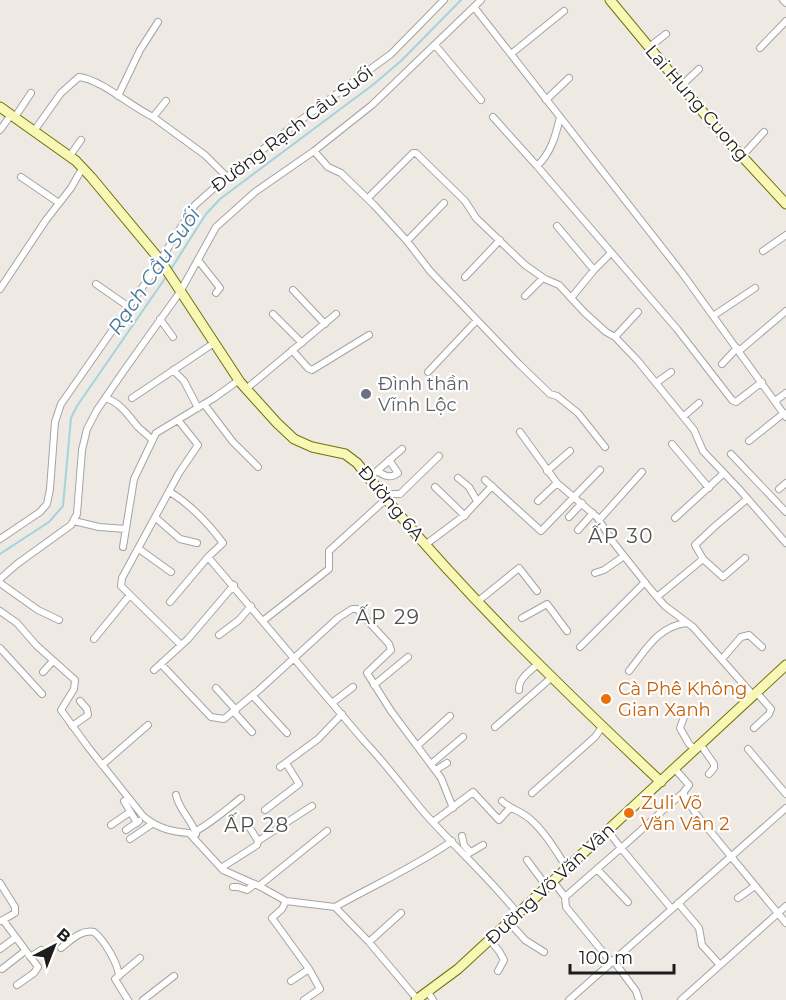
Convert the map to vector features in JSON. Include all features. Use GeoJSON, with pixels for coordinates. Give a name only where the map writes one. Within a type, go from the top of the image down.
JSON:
{"type":"FeatureCollection","features":[{"type":"Feature","properties":{"kind":"street","name":"Đường Rạch Cầu Suối"},"geometry":{"type":"LineString","coordinates":[[0,539],[40,512],[47,504],[55,422],[61,404],[161,261],[195,205],[301,120],[391,54],[444,0]]}},
{"type":"Feature","properties":{"kind":"street"},"geometry":{"type":"LineString","coordinates":[[59,620],[38,610],[0,581],[17,564],[74,521],[77,514],[82,450],[87,429],[179,290],[216,227],[255,192],[314,151],[372,105],[481,0]]}},
{"type":"Feature","properties":{"kind":"street","name":"Lai Hung Cuong"},"geometry":{"type":"LineString","coordinates":[[610,0],[681,86],[786,204]]}},
{"type":"Feature","properties":{"kind":"street"},"geometry":{"type":"LineString","coordinates":[[474,7],[612,181],[785,415],[749,441]]}},
{"type":"Feature","properties":{"kind":"street"},"geometry":{"type":"LineString","coordinates":[[511,54],[564,11]]}},
{"type":"Feature","properties":{"kind":"street"},"geometry":{"type":"LineString","coordinates":[[760,48],[786,21]]}},
{"type":"Feature","properties":{"kind":"street"},"geometry":{"type":"LineString","coordinates":[[118,96],[140,50],[158,22]]}},
{"type":"Feature","properties":{"kind":"street"},"geometry":{"type":"LineString","coordinates":[[649,47],[666,34]]}},
{"type":"Feature","properties":{"kind":"street"},"geometry":{"type":"LineString","coordinates":[[435,45],[481,100]]}},
{"type":"Feature","properties":{"kind":"street"},"geometry":{"type":"LineString","coordinates":[[681,86],[699,69]]}},
{"type":"Feature","properties":{"kind":"street"},"geometry":{"type":"LineString","coordinates":[[34,131],[62,93],[79,77],[90,78],[136,109],[153,117],[205,154],[228,177]]}},
{"type":"Feature","properties":{"kind":"street"},"geometry":{"type":"LineString","coordinates":[[546,100],[569,78]]}},
{"type":"Feature","properties":{"kind":"street"},"geometry":{"type":"LineString","coordinates":[[0,130],[31,93]]}},
{"type":"Feature","properties":{"kind":"street"},"geometry":{"type":"LineString","coordinates":[[153,117],[166,101]]}},
{"type":"Feature","properties":{"kind":"street","name":"Đường 6A"},"geometry":{"type":"LineString","coordinates":[[0,107],[82,167],[161,261],[246,389],[294,439],[312,447],[345,454],[373,474],[386,498],[477,602],[551,678],[661,782]]}},
{"type":"Feature","properties":{"kind":"street"},"geometry":{"type":"LineString","coordinates":[[493,117],[677,329],[732,400],[736,402],[762,382]]}},
{"type":"Feature","properties":{"kind":"street"},"geometry":{"type":"LineString","coordinates":[[537,166],[550,149],[560,117]]}},
{"type":"Feature","properties":{"kind":"street"},"geometry":{"type":"LineString","coordinates":[[742,156],[764,132]]}},
{"type":"Feature","properties":{"kind":"street"},"geometry":{"type":"LineString","coordinates":[[69,157],[81,140]]}},
{"type":"Feature","properties":{"kind":"street"},"geometry":{"type":"LineString","coordinates":[[314,151],[328,167],[341,173],[368,198],[407,241],[430,271],[550,394],[557,396],[578,413],[605,447]]}},
{"type":"Feature","properties":{"kind":"street"},"geometry":{"type":"LineString","coordinates":[[368,198],[415,153],[465,201],[476,218],[525,265],[543,278],[559,285],[606,332],[615,337],[684,416],[694,429],[703,451],[786,543]]}},
{"type":"Feature","properties":{"kind":"street"},"geometry":{"type":"LineString","coordinates":[[0,289],[71,188],[82,167]]}},
{"type":"Feature","properties":{"kind":"street"},"geometry":{"type":"LineString","coordinates":[[21,177],[59,203]]}},
{"type":"Feature","properties":{"kind":"street"},"geometry":{"type":"LineString","coordinates":[[407,241],[444,203]]}},
{"type":"Feature","properties":{"kind":"street"},"geometry":{"type":"LineString","coordinates":[[556,226],[594,270]]}},
{"type":"Feature","properties":{"kind":"street"},"geometry":{"type":"LineString","coordinates":[[763,251],[786,235]]}},
{"type":"Feature","properties":{"kind":"street"},"geometry":{"type":"LineString","coordinates":[[465,278],[500,240]]}},
{"type":"Feature","properties":{"kind":"street"},"geometry":{"type":"LineString","coordinates":[[571,298],[610,254]]}},
{"type":"Feature","properties":{"kind":"street"},"geometry":{"type":"LineString","coordinates":[[198,260],[218,284],[220,288],[216,293]]}},
{"type":"Feature","properties":{"kind":"street"},"geometry":{"type":"LineString","coordinates":[[525,296],[543,278]]}},
{"type":"Feature","properties":{"kind":"street"},"geometry":{"type":"LineString","coordinates":[[96,284],[129,307]]}},
{"type":"Feature","properties":{"kind":"street"},"geometry":{"type":"LineString","coordinates":[[713,316],[755,288]]}},
{"type":"Feature","properties":{"kind":"street"},"geometry":{"type":"LineString","coordinates":[[293,290],[325,324]]}},
{"type":"Feature","properties":{"kind":"street"},"geometry":{"type":"LineString","coordinates":[[722,364],[786,311]]}},
{"type":"Feature","properties":{"kind":"street"},"geometry":{"type":"LineString","coordinates":[[615,337],[638,312]]}},
{"type":"Feature","properties":{"kind":"street"},"geometry":{"type":"LineString","coordinates":[[273,314],[302,343]]}},
{"type":"Feature","properties":{"kind":"street"},"geometry":{"type":"LineString","coordinates":[[246,389],[336,314]]}},
{"type":"Feature","properties":{"kind":"street"},"geometry":{"type":"LineString","coordinates":[[160,319],[173,337]]}},
{"type":"Feature","properties":{"kind":"street"},"geometry":{"type":"LineString","coordinates":[[428,372],[477,320]]}},
{"type":"Feature","properties":{"kind":"street"},"geometry":{"type":"LineString","coordinates":[[292,350],[312,370],[369,335]]}},
{"type":"Feature","properties":{"kind":"street"},"geometry":{"type":"LineString","coordinates":[[132,398],[214,343]]}},
{"type":"Feature","properties":{"kind":"street"},"geometry":{"type":"LineString","coordinates":[[173,370],[184,381],[201,406],[258,467]]}},
{"type":"Feature","properties":{"kind":"street"},"geometry":{"type":"LineString","coordinates":[[656,383],[671,372]]}},
{"type":"Feature","properties":{"kind":"street"},"geometry":{"type":"LineString","coordinates":[[123,547],[134,479],[156,433],[239,380]]}},
{"type":"Feature","properties":{"kind":"street"},"geometry":{"type":"LineString","coordinates":[[775,401],[786,393]]}},
{"type":"Feature","properties":{"kind":"street"},"geometry":{"type":"LineString","coordinates":[[105,399],[124,410],[153,440]]}},
{"type":"Feature","properties":{"kind":"street"},"geometry":{"type":"LineString","coordinates":[[684,416],[699,403]]}},
{"type":"Feature","properties":{"kind":"street"},"geometry":{"type":"LineString","coordinates":[[178,420],[198,445],[184,464],[122,579],[121,586],[181,645]]}},
{"type":"Feature","properties":{"kind":"street"},"geometry":{"type":"LineString","coordinates":[[520,432],[557,483],[599,520],[657,597],[687,623],[771,709],[769,714],[754,728]]}},
{"type":"Feature","properties":{"kind":"street"},"geometry":{"type":"LineString","coordinates":[[672,444],[709,488]]}},
{"type":"Feature","properties":{"kind":"street"},"geometry":{"type":"LineString","coordinates":[[373,474],[402,449]]}},
{"type":"Feature","properties":{"kind":"street"},"geometry":{"type":"LineString","coordinates":[[547,471],[570,451]]}},
{"type":"Feature","properties":{"kind":"street"},"geometry":{"type":"LineString","coordinates":[[731,454],[786,512]]}},
{"type":"Feature","properties":{"kind":"street"},"geometry":{"type":"LineString","coordinates":[[264,620],[329,569],[329,551],[386,498],[392,494],[400,494],[439,456]]}},
{"type":"Feature","properties":{"kind":"street"},"geometry":{"type":"LineString","coordinates":[[373,474],[393,476],[398,473],[389,460]]}},
{"type":"Feature","properties":{"kind":"street"},"geometry":{"type":"LineString","coordinates":[[485,480],[541,531],[600,470]]}},
{"type":"Feature","properties":{"kind":"street"},"geometry":{"type":"LineString","coordinates":[[599,520],[642,472]]}},
{"type":"Feature","properties":{"kind":"street"},"geometry":{"type":"LineString","coordinates":[[675,518],[724,473]]}},
{"type":"Feature","properties":{"kind":"street"},"geometry":{"type":"LineString","coordinates":[[458,478],[469,487],[477,501]]}},
{"type":"Feature","properties":{"kind":"street"},"geometry":{"type":"LineString","coordinates":[[538,501],[557,483]]}},
{"type":"Feature","properties":{"kind":"street"},"geometry":{"type":"LineString","coordinates":[[779,489],[786,483]]}},
{"type":"Feature","properties":{"kind":"street"},"geometry":{"type":"LineString","coordinates":[[426,545],[465,516],[492,486]]}},
{"type":"Feature","properties":{"kind":"street"},"geometry":{"type":"LineString","coordinates":[[435,487],[465,516]]}},
{"type":"Feature","properties":{"kind":"street"},"geometry":{"type":"LineString","coordinates":[[170,492],[197,514],[223,543],[208,557],[170,602]]}},
{"type":"Feature","properties":{"kind":"street"},"geometry":{"type":"LineString","coordinates":[[745,558],[723,577],[703,559],[695,545],[747,499]]}},
{"type":"Feature","properties":{"kind":"street"},"geometry":{"type":"LineString","coordinates":[[569,517],[582,503]]}},
{"type":"Feature","properties":{"kind":"street"},"geometry":{"type":"LineString","coordinates":[[578,530],[593,513]]}},
{"type":"Feature","properties":{"kind":"street"},"geometry":{"type":"LineString","coordinates":[[156,518],[180,539],[197,543]]}},
{"type":"Feature","properties":{"kind":"street"},"geometry":{"type":"LineString","coordinates":[[74,521],[126,530]]}},
{"type":"Feature","properties":{"kind":"street"},"geometry":{"type":"LineString","coordinates":[[139,549],[171,572]]}},
{"type":"Feature","properties":{"kind":"street"},"geometry":{"type":"LineString","coordinates":[[595,573],[604,570],[624,556]]}},
{"type":"Feature","properties":{"kind":"street"},"geometry":{"type":"LineString","coordinates":[[208,557],[434,822],[452,842],[468,854],[518,914]]}},
{"type":"Feature","properties":{"kind":"street"},"geometry":{"type":"LineString","coordinates":[[657,597],[703,559]]}},
{"type":"Feature","properties":{"kind":"street"},"geometry":{"type":"LineString","coordinates":[[477,602],[519,568],[537,591]]}},
{"type":"Feature","properties":{"kind":"street"},"geometry":{"type":"LineString","coordinates":[[580,647],[645,582]]}},
{"type":"Feature","properties":{"kind":"street"},"geometry":{"type":"LineString","coordinates":[[154,670],[188,639],[234,585]]}},
{"type":"Feature","properties":{"kind":"street"},"geometry":{"type":"LineString","coordinates":[[94,639],[129,596]]}},
{"type":"Feature","properties":{"kind":"street"},"geometry":{"type":"LineString","coordinates":[[522,618],[547,604],[567,631]]}},
{"type":"Feature","properties":{"kind":"street"},"geometry":{"type":"LineString","coordinates":[[219,635],[239,620],[251,606]]}},
{"type":"Feature","properties":{"kind":"street"},"geometry":{"type":"LineString","coordinates":[[161,664],[212,717],[224,719],[253,696],[339,618],[352,609],[357,609],[389,644],[391,650],[367,673],[436,770],[453,808]]}},
{"type":"Feature","properties":{"kind":"street"},"geometry":{"type":"LineString","coordinates":[[0,611],[17,623],[76,683],[61,710],[145,818],[152,824],[189,833],[221,868],[286,901],[335,907],[410,868],[452,842]]}},
{"type":"Feature","properties":{"kind":"street"},"geometry":{"type":"LineString","coordinates":[[628,671],[663,631],[674,625],[687,623]]}},
{"type":"Feature","properties":{"kind":"street"},"geometry":{"type":"LineString","coordinates":[[722,659],[741,637],[749,635],[762,647]]}},
{"type":"Feature","properties":{"kind":"street"},"geometry":{"type":"LineString","coordinates":[[0,648],[42,694]]}},
{"type":"Feature","properties":{"kind":"street"},"geometry":{"type":"LineString","coordinates":[[374,685],[408,657]]}},
{"type":"Feature","properties":{"kind":"street"},"geometry":{"type":"LineString","coordinates":[[43,672],[53,662]]}},
{"type":"Feature","properties":{"kind":"street"},"geometry":{"type":"LineString","coordinates":[[519,690],[523,678],[538,664]]}},
{"type":"Feature","properties":{"kind":"street","name":"Đường Võ Văn Vân"},"geometry":{"type":"LineString","coordinates":[[417,1000],[430,996],[785,668]]}},
{"type":"Feature","properties":{"kind":"street"},"geometry":{"type":"LineString","coordinates":[[495,727],[551,678]]}},
{"type":"Feature","properties":{"kind":"street"},"geometry":{"type":"LineString","coordinates":[[332,703],[354,687]]}},
{"type":"Feature","properties":{"kind":"street"},"geometry":{"type":"LineString","coordinates":[[216,688],[252,732]]}},
{"type":"Feature","properties":{"kind":"street"},"geometry":{"type":"LineString","coordinates":[[253,696],[287,733]]}},
{"type":"Feature","properties":{"kind":"street"},"geometry":{"type":"LineString","coordinates":[[72,726],[88,715],[87,709],[80,701]]}},
{"type":"Feature","properties":{"kind":"street"},"geometry":{"type":"LineString","coordinates":[[265,810],[299,784],[283,765],[318,739],[342,714]]}},
{"type":"Feature","properties":{"kind":"street"},"geometry":{"type":"LineString","coordinates":[[417,746],[450,716]]}},
{"type":"Feature","properties":{"kind":"street"},"geometry":{"type":"LineString","coordinates":[[684,717],[680,728],[689,744],[698,746],[714,764],[709,774]]}},
{"type":"Feature","properties":{"kind":"street"},"geometry":{"type":"LineString","coordinates":[[102,765],[147,725]]}},
{"type":"Feature","properties":{"kind":"street"},"geometry":{"type":"LineString","coordinates":[[532,793],[595,737],[602,727]]}},
{"type":"Feature","properties":{"kind":"street"},"geometry":{"type":"LineString","coordinates":[[431,764],[463,737]]}},
{"type":"Feature","properties":{"kind":"street"},"geometry":{"type":"LineString","coordinates":[[748,749],[786,794]]}},
{"type":"Feature","properties":{"kind":"street"},"geometry":{"type":"LineString","coordinates":[[436,770],[447,763]]}},
{"type":"Feature","properties":{"kind":"street"},"geometry":{"type":"LineString","coordinates":[[565,897],[683,792],[689,785],[675,770]]}},
{"type":"Feature","properties":{"kind":"street"},"geometry":{"type":"LineString","coordinates":[[434,822],[473,792],[499,820],[510,808]]}},
{"type":"Feature","properties":{"kind":"street"},"geometry":{"type":"LineString","coordinates":[[683,792],[696,814],[786,923]]}},
{"type":"Feature","properties":{"kind":"street"},"geometry":{"type":"LineString","coordinates":[[176,795],[177,802],[196,831],[196,839]]}},
{"type":"Feature","properties":{"kind":"street"},"geometry":{"type":"LineString","coordinates":[[196,831],[209,824],[241,798]]}},
{"type":"Feature","properties":{"kind":"street"},"geometry":{"type":"LineString","coordinates":[[124,801],[137,823]]}},
{"type":"Feature","properties":{"kind":"street"},"geometry":{"type":"LineString","coordinates":[[502,801],[530,819],[543,833],[567,868]]}},
{"type":"Feature","properties":{"kind":"street"},"geometry":{"type":"LineString","coordinates":[[221,868],[312,806]]}},
{"type":"Feature","properties":{"kind":"street"},"geometry":{"type":"LineString","coordinates":[[569,1000],[786,808]]}},
{"type":"Feature","properties":{"kind":"street"},"geometry":{"type":"LineString","coordinates":[[111,825],[130,812]]}},
{"type":"Feature","properties":{"kind":"street"},"geometry":{"type":"LineString","coordinates":[[126,830],[145,818]]}},
{"type":"Feature","properties":{"kind":"street"},"geometry":{"type":"LineString","coordinates":[[244,820],[258,841]]}},
{"type":"Feature","properties":{"kind":"street"},"geometry":{"type":"LineString","coordinates":[[130,839],[152,824]]}},
{"type":"Feature","properties":{"kind":"street"},"geometry":{"type":"LineString","coordinates":[[233,887],[238,886],[247,890],[257,885],[327,831]]}},
{"type":"Feature","properties":{"kind":"street"},"geometry":{"type":"LineString","coordinates":[[608,831],[671,908]]}},
{"type":"Feature","properties":{"kind":"street"},"geometry":{"type":"LineString","coordinates":[[462,836],[468,854]]}},
{"type":"Feature","properties":{"kind":"street"},"geometry":{"type":"LineString","coordinates":[[468,854],[483,845]]}},
{"type":"Feature","properties":{"kind":"street"},"geometry":{"type":"LineString","coordinates":[[527,861],[565,897],[566,907],[636,991],[639,1000]]}},
{"type":"Feature","properties":{"kind":"street"},"geometry":{"type":"LineString","coordinates":[[598,870],[628,902]]}},
{"type":"Feature","properties":{"kind":"street"},"geometry":{"type":"LineString","coordinates":[[0,883],[15,907],[15,913],[2,920],[38,967],[17,986]]}},
{"type":"Feature","properties":{"kind":"street"},"geometry":{"type":"LineString","coordinates":[[738,898],[755,886]]}},
{"type":"Feature","properties":{"kind":"street"},"geometry":{"type":"LineString","coordinates":[[286,901],[282,909],[272,918],[309,969],[320,989],[304,1000]]}},
{"type":"Feature","properties":{"kind":"street"},"geometry":{"type":"LineString","coordinates":[[678,903],[699,928],[702,945],[720,965]]}},
{"type":"Feature","properties":{"kind":"street"},"geometry":{"type":"LineString","coordinates":[[681,1000],[786,906]]}},
{"type":"Feature","properties":{"kind":"street"},"geometry":{"type":"LineString","coordinates":[[335,907],[369,942],[417,1000]]}},
{"type":"Feature","properties":{"kind":"street"},"geometry":{"type":"LineString","coordinates":[[369,942],[401,913]]}},
{"type":"Feature","properties":{"kind":"street"},"geometry":{"type":"LineString","coordinates":[[509,922],[525,940],[544,952]]}},
{"type":"Feature","properties":{"kind":"street"},"geometry":{"type":"LineString","coordinates":[[61,948],[87,930],[93,932],[98,936],[119,976]]}},
{"type":"Feature","properties":{"kind":"street"},"geometry":{"type":"LineString","coordinates":[[0,949],[15,938]]}},
{"type":"Feature","properties":{"kind":"street"},"geometry":{"type":"LineString","coordinates":[[489,940],[500,951],[504,960],[498,971]]}},
{"type":"Feature","properties":{"kind":"street"},"geometry":{"type":"LineString","coordinates":[[30,957],[41,950]]}},
{"type":"Feature","properties":{"kind":"street"},"geometry":{"type":"LineString","coordinates":[[2,969],[25,951]]}},
{"type":"Feature","properties":{"kind":"street"},"geometry":{"type":"LineString","coordinates":[[128,1000],[115,979],[140,958]]}},
{"type":"Feature","properties":{"kind":"street"},"geometry":{"type":"LineString","coordinates":[[291,981],[309,969]]}},
{"type":"Feature","properties":{"kind":"street"},"geometry":{"type":"LineString","coordinates":[[143,1000],[174,976]]}},
{"type":"Feature","properties":{"kind":"waterway","name":"Rạch Cầu Suối"},"geometry":{"type":"LineString","coordinates":[[171,269],[206,214],[220,199],[374,84],[402,60],[461,0]]}},
{"type":"Feature","properties":{"kind":"waterway","name":"Rạch Cầu Suối"},"geometry":{"type":"LineString","coordinates":[[0,554],[49,522],[63,506],[71,418],[166,277]]}},
{"type":"Feature","properties":{"kind":"place","name":"Đình thần Vĩnh Lộc"},"geometry":{"type":"Point","coordinates":[366,394]}},
{"type":"Feature","properties":{"kind":"place","name":"Cà Phê Không Gian Xanh"},"geometry":{"type":"Point","coordinates":[606,699]}},
{"type":"Feature","properties":{"kind":"place","name":"Zuli Võ Văn Vân 2"},"geometry":{"type":"Point","coordinates":[629,813]}},
{"type":"Feature","properties":{"kind":"district","name":"ẤP 30"},"geometry":{"type":"Point","coordinates":[621,536]}},
{"type":"Feature","properties":{"kind":"district","name":"ẤP 29"},"geometry":{"type":"Point","coordinates":[388,617]}},
{"type":"Feature","properties":{"kind":"district","name":"ẤP 28"},"geometry":{"type":"Point","coordinates":[257,825]}}]}
